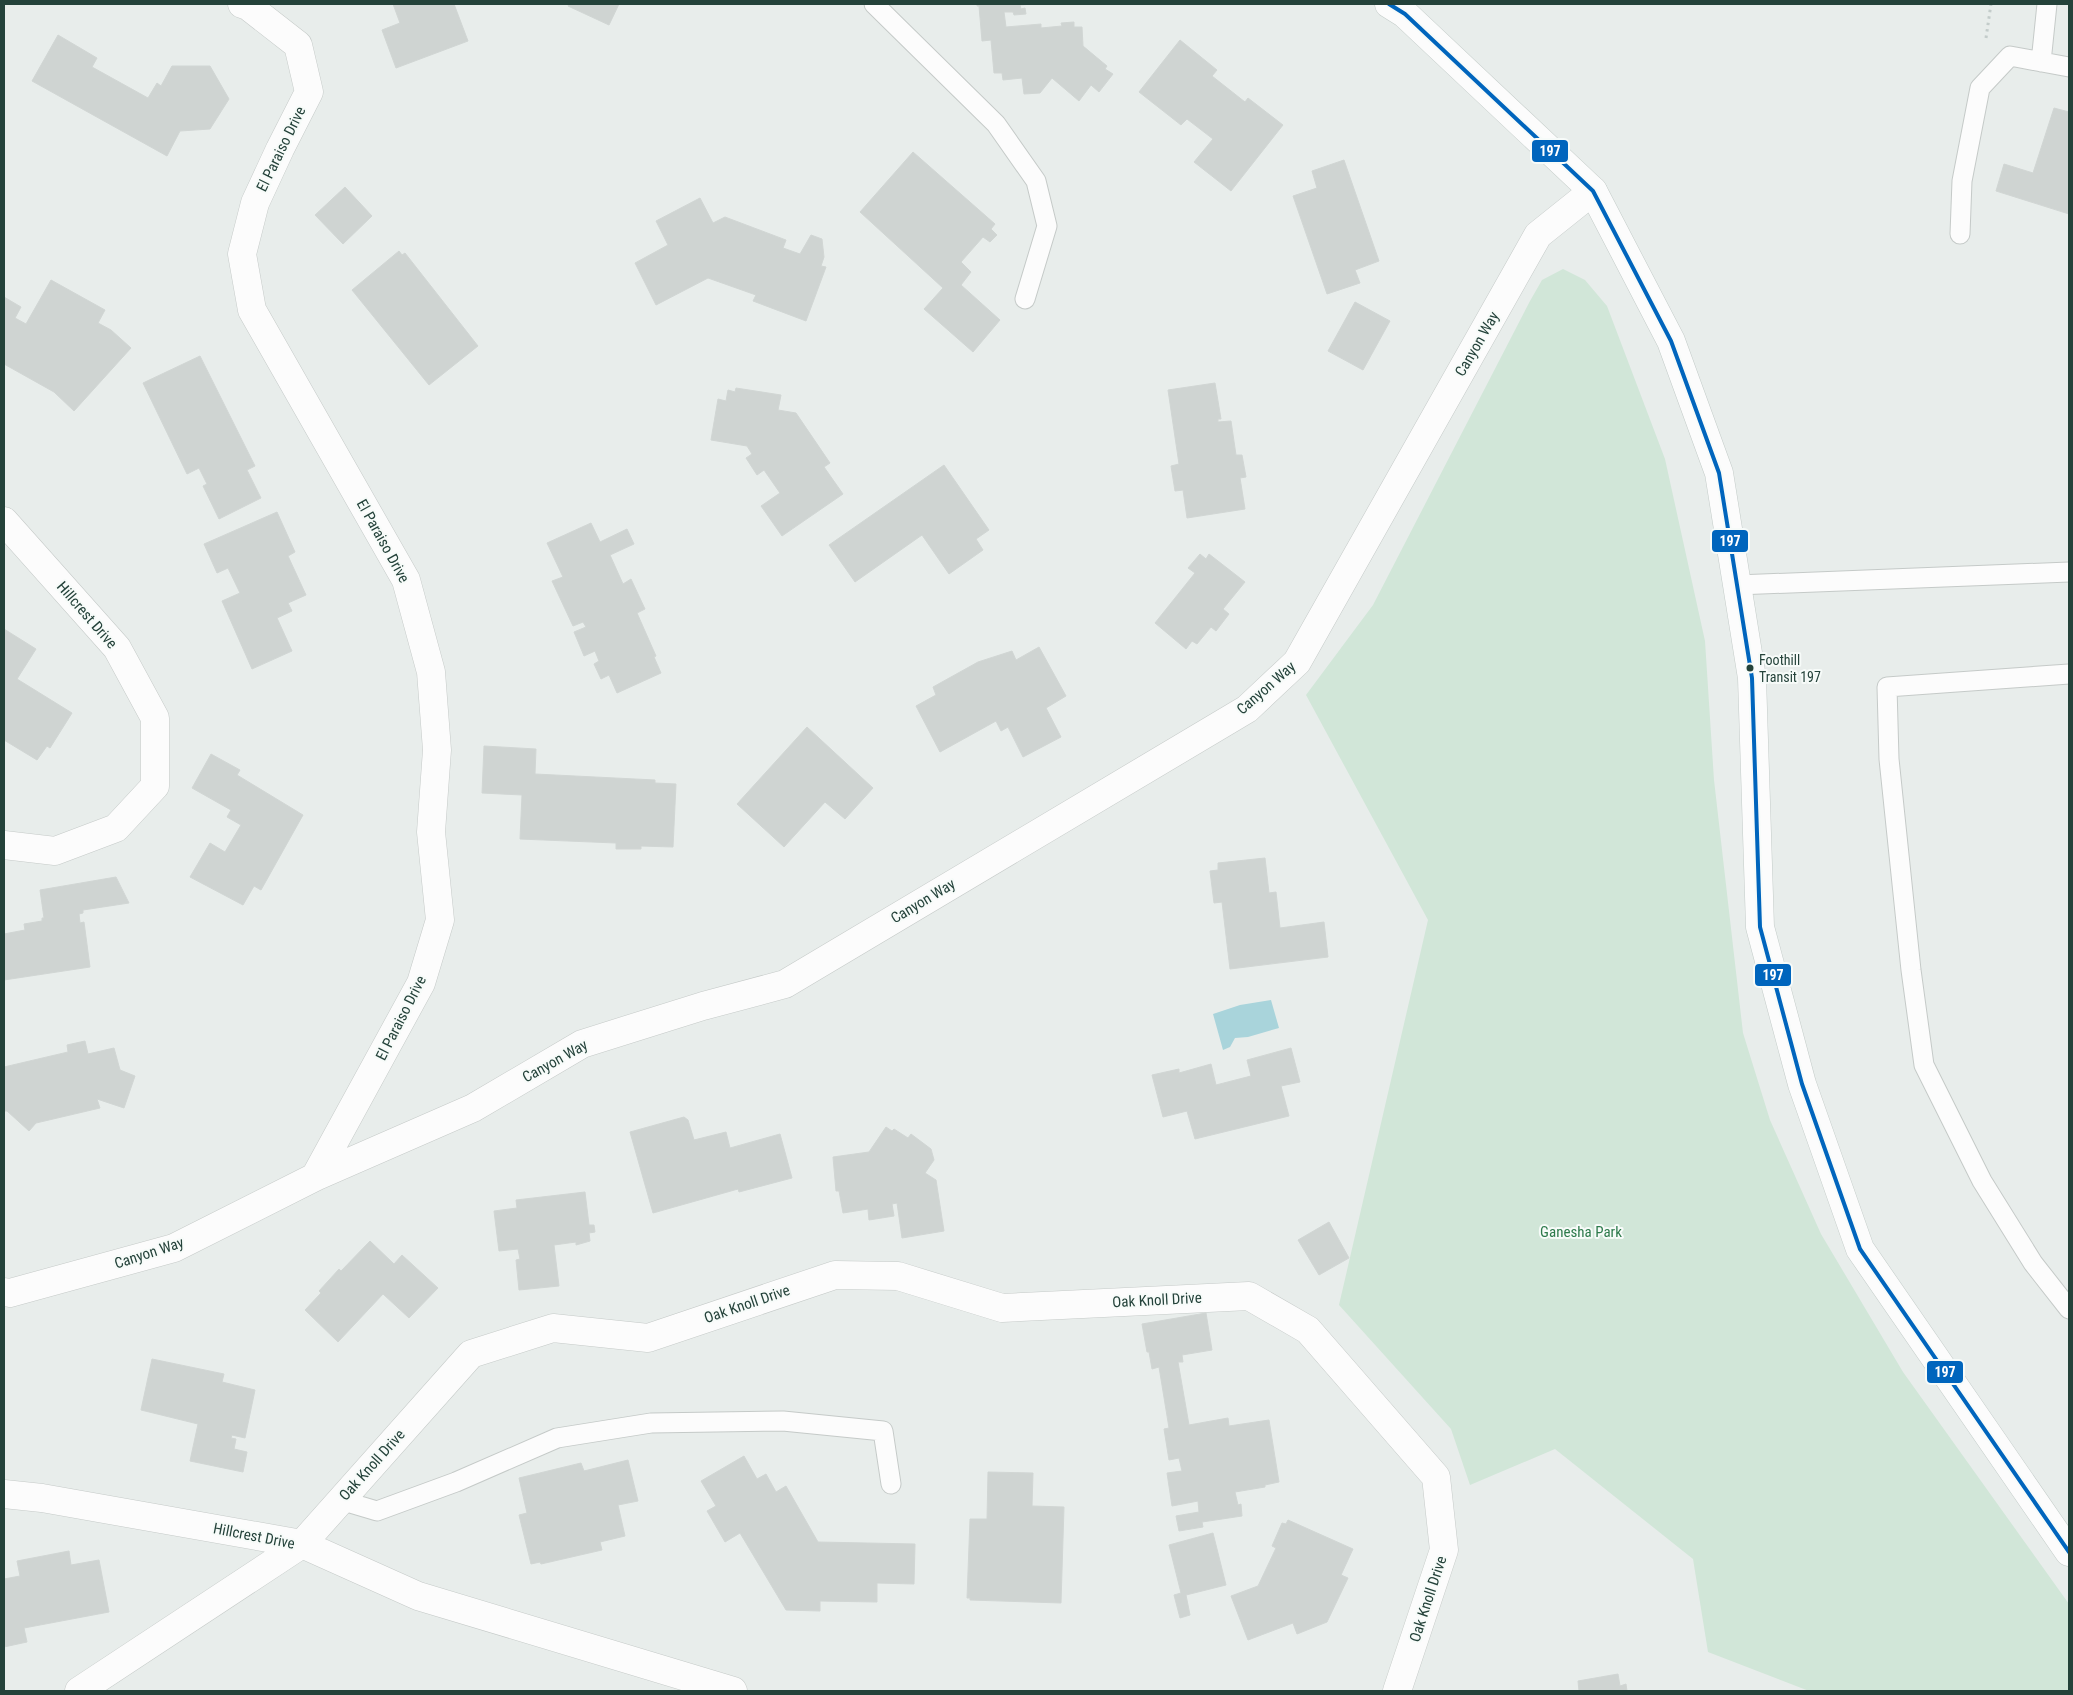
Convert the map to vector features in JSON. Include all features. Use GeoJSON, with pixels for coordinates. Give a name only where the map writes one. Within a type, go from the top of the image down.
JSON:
{"type":"FeatureCollection","features":[{"type":"Feature","properties":{"kind":"street","name":"El Paraiso Drive"},"geometry":{"type":"LineString","coordinates":[[242,4],[248,6],[298,45],[309,92],[255,203],[242,254],[252,310],[406,580],[430,672],[437,750],[431,832],[440,920],[421,983],[315,1177]]}},
{"type":"Feature","properties":{"kind":"street"},"geometry":{"type":"LineString","coordinates":[[1389,4],[1405,14],[1593,191],[1670,341],[1719,473],[1752,678],[1760,927],[1802,1084],[1860,1249],[2069,1552]]}},
{"type":"Feature","properties":{"kind":"street","name":"Canyon Way"},"geometry":{"type":"LineString","coordinates":[[4,1292],[10,1293],[174,1248],[315,1177],[473,1108],[582,1044],[703,1006],[785,984],[1246,709],[1297,662],[1538,235],[1593,191]]}},
{"type":"Feature","properties":{"kind":"street","name":"Hillcrest Drive"},"geometry":{"type":"LineString","coordinates":[[4,521],[118,648],[155,718],[155,786],[116,828],[56,850],[4,845]]}},
{"type":"Feature","properties":{"kind":"street","name":"Oak Knoll Drive"},"geometry":{"type":"LineString","coordinates":[[302,1544],[471,1354],[553,1328],[648,1338],[835,1275],[898,1276],[1002,1308],[1249,1296],[1308,1330],[1436,1477],[1444,1550],[1397,1691]]}},
{"type":"Feature","properties":{"kind":"street","name":"Hillcrest Drive"},"geometry":{"type":"LineString","coordinates":[[4,1494],[42,1498],[302,1544]]}},
{"type":"Feature","properties":{"kind":"street"},"geometry":{"type":"LineString","coordinates":[[302,1544],[418,1596],[733,1691]]}},
{"type":"Feature","properties":{"kind":"street","name":"Hillcrest Drive"},"geometry":{"type":"LineString","coordinates":[[79,1691],[302,1544]]}},
{"type":"Feature","properties":{"kind":"lane"},"geometry":{"type":"LineString","coordinates":[[874,4],[996,124],[1036,181],[1047,226],[1025,299]]}},
{"type":"Feature","properties":{"kind":"lane"},"geometry":{"type":"LineString","coordinates":[[2041,62],[2047,4]]}},
{"type":"Feature","properties":{"kind":"lane"},"geometry":{"type":"LineString","coordinates":[[1960,234],[1962,181],[1980,88],[2010,56],[2069,67]]}},
{"type":"Feature","properties":{"kind":"lane"},"geometry":{"type":"LineString","coordinates":[[1737,585],[2069,572]]}},
{"type":"Feature","properties":{"kind":"lane"},"geometry":{"type":"LineString","coordinates":[[2069,674],[1887,687],[1891,778],[1911,970],[1924,1065],[1982,1181],[2033,1264],[2069,1309]]}},
{"type":"Feature","properties":{"kind":"lane"},"geometry":{"type":"LineString","coordinates":[[340,1500],[377,1511],[456,1482],[557,1438],[651,1423],[783,1421],[883,1431],[891,1484]]}},
{"type":"Feature","properties":{"kind":"green space","name":"Ganesha Park"},"geometry":{"type":"Polygon","coordinates":[[[1563,269],[1585,280],[1607,306],[1665,459],[1705,641],[1714,780],[1743,1033],[1770,1120],[1821,1234],[1903,1372],[2069,1604],[2069,1691],[1809,1691],[1708,1652],[1693,1559],[1555,1449],[1470,1485],[1451,1429],[1339,1305],[1428,920],[1306,695],[1373,605],[1542,280],[1563,269]]]}},
{"type":"Feature","properties":{"kind":"water"},"geometry":{"type":"Polygon","coordinates":[[[1271,1000],[1279,1028],[1248,1037],[1235,1038],[1230,1047],[1223,1050],[1213,1014],[1240,1005],[1271,1000]]]}},
{"type":"Feature","properties":{"kind":"building"},"geometry":{"type":"Polygon","coordinates":[[[393,4],[454,4],[468,41],[396,68],[382,30],[400,23],[393,4]]]}},
{"type":"Feature","properties":{"kind":"building"},"geometry":{"type":"Polygon","coordinates":[[[569,4],[619,4],[609,25],[568,6],[569,4]]]}},
{"type":"Feature","properties":{"kind":"building"},"geometry":{"type":"Polygon","coordinates":[[[977,4],[1033,4],[1020,5],[1021,9],[1025,8],[1026,14],[1014,15],[1013,12],[1004,12],[1006,27],[1041,24],[1041,28],[1062,26],[1061,23],[1074,22],[1074,27],[1082,27],[1083,46],[1107,66],[1105,69],[1113,74],[1099,92],[1091,85],[1079,101],[1052,78],[1040,93],[1024,94],[1022,78],[1003,80],[1002,73],[994,73],[991,40],[982,41],[979,6],[977,4]]]}},
{"type":"Feature","properties":{"kind":"building"},"geometry":{"type":"Polygon","coordinates":[[[58,35],[97,58],[92,67],[148,98],[157,83],[161,86],[172,66],[210,66],[229,99],[210,129],[180,131],[167,156],[32,81],[58,35]]]}},
{"type":"Feature","properties":{"kind":"building"},"geometry":{"type":"Polygon","coordinates":[[[1180,40],[1217,70],[1212,76],[1245,102],[1248,98],[1283,125],[1231,191],[1194,162],[1213,139],[1187,119],[1181,125],[1139,92],[1180,40]]]}},
{"type":"Feature","properties":{"kind":"building"},"geometry":{"type":"Polygon","coordinates":[[[2054,108],[2069,112],[2069,214],[1996,191],[2004,164],[2033,173],[2054,108]]]}},
{"type":"Feature","properties":{"kind":"building"},"geometry":{"type":"Polygon","coordinates":[[[913,152],[995,224],[991,229],[997,235],[990,242],[983,237],[961,262],[971,272],[961,285],[1000,320],[973,352],[924,309],[943,288],[860,212],[913,152]]]}},
{"type":"Feature","properties":{"kind":"building"},"geometry":{"type":"Polygon","coordinates":[[[1344,160],[1379,261],[1355,270],[1360,283],[1327,294],[1293,196],[1317,188],[1312,171],[1344,160]]]}},
{"type":"Feature","properties":{"kind":"building"},"geometry":{"type":"Polygon","coordinates":[[[345,187],[372,216],[343,244],[315,215],[345,187]]]}},
{"type":"Feature","properties":{"kind":"building"},"geometry":{"type":"Polygon","coordinates":[[[700,198],[713,223],[725,217],[786,240],[783,248],[800,254],[811,235],[822,239],[824,257],[821,266],[826,267],[806,321],[753,301],[756,295],[708,278],[656,305],[635,263],[668,245],[656,221],[700,198]]]}},
{"type":"Feature","properties":{"kind":"building"},"geometry":{"type":"Polygon","coordinates":[[[399,251],[402,255],[405,253],[478,346],[429,385],[352,290],[399,251]]]}},
{"type":"Feature","properties":{"kind":"building"},"geometry":{"type":"Polygon","coordinates":[[[51,280],[105,310],[98,323],[111,330],[131,348],[74,411],[54,392],[4,364],[4,297],[21,307],[15,318],[26,324],[51,280]]]}},
{"type":"Feature","properties":{"kind":"building"},"geometry":{"type":"Polygon","coordinates":[[[1355,302],[1390,321],[1363,370],[1328,351],[1355,302]]]}},
{"type":"Feature","properties":{"kind":"building"},"geometry":{"type":"Polygon","coordinates":[[[200,356],[255,466],[247,470],[261,498],[219,519],[203,486],[207,484],[199,468],[187,474],[143,383],[200,356]]]}},
{"type":"Feature","properties":{"kind":"building"},"geometry":{"type":"Polygon","coordinates":[[[1215,383],[1221,419],[1218,419],[1218,422],[1231,421],[1236,455],[1242,455],[1246,477],[1240,478],[1245,509],[1187,518],[1183,490],[1175,491],[1171,466],[1179,464],[1168,390],[1215,383]]]}},
{"type":"Feature","properties":{"kind":"building"},"geometry":{"type":"Polygon","coordinates":[[[736,388],[781,395],[778,410],[796,413],[830,463],[824,467],[843,494],[782,536],[761,506],[780,493],[764,470],[757,475],[746,458],[752,454],[747,446],[711,440],[718,399],[726,401],[728,390],[735,392],[736,388]]]}},
{"type":"Feature","properties":{"kind":"building"},"geometry":{"type":"Polygon","coordinates":[[[944,465],[989,530],[976,539],[983,550],[949,574],[922,535],[855,582],[829,545],[944,465]]]}},
{"type":"Feature","properties":{"kind":"building"},"geometry":{"type":"Polygon","coordinates":[[[277,512],[295,552],[288,556],[306,595],[288,603],[292,611],[277,618],[292,651],[252,669],[222,601],[240,593],[228,568],[217,573],[204,544],[277,512]]]}},
{"type":"Feature","properties":{"kind":"building"},"geometry":{"type":"Polygon","coordinates":[[[591,523],[600,542],[627,529],[634,544],[610,555],[623,584],[631,579],[645,609],[637,613],[656,656],[654,657],[661,673],[617,693],[609,675],[601,679],[594,664],[599,661],[595,651],[584,656],[574,632],[586,627],[583,622],[573,626],[552,581],[563,577],[547,543],[591,523]]]}},
{"type":"Feature","properties":{"kind":"building"},"geometry":{"type":"Polygon","coordinates":[[[1200,554],[1206,559],[1209,554],[1245,582],[1223,609],[1229,614],[1216,631],[1211,627],[1197,644],[1192,641],[1186,649],[1155,623],[1195,573],[1188,568],[1200,554]]]}},
{"type":"Feature","properties":{"kind":"building"},"geometry":{"type":"Polygon","coordinates":[[[4,629],[36,649],[17,679],[72,713],[50,748],[47,746],[37,760],[4,740],[4,629]]]}},
{"type":"Feature","properties":{"kind":"building"},"geometry":{"type":"Polygon","coordinates":[[[1039,647],[1066,696],[1046,708],[1061,737],[1023,757],[1008,727],[1001,731],[996,721],[940,752],[916,706],[936,695],[933,687],[978,662],[1012,651],[1016,660],[1039,647]]]}},
{"type":"Feature","properties":{"kind":"building"},"geometry":{"type":"Polygon","coordinates":[[[807,727],[873,788],[845,819],[825,802],[784,847],[737,804],[807,727]]]}},
{"type":"Feature","properties":{"kind":"building"},"geometry":{"type":"Polygon","coordinates":[[[484,746],[536,749],[535,774],[655,780],[655,783],[676,784],[673,847],[641,846],[641,849],[616,849],[616,843],[520,839],[522,795],[482,793],[484,746]]]}},
{"type":"Feature","properties":{"kind":"building"},"geometry":{"type":"Polygon","coordinates":[[[211,754],[240,770],[237,775],[303,815],[261,890],[254,886],[243,905],[190,877],[210,843],[225,852],[241,825],[227,817],[231,810],[192,788],[211,754]]]}},
{"type":"Feature","properties":{"kind":"building"},"geometry":{"type":"Polygon","coordinates":[[[1265,858],[1269,893],[1276,892],[1280,928],[1324,922],[1328,957],[1230,969],[1222,902],[1214,903],[1210,871],[1218,870],[1218,863],[1265,858]]]}},
{"type":"Feature","properties":{"kind":"building"},"geometry":{"type":"Polygon","coordinates":[[[116,877],[129,903],[83,910],[83,913],[79,914],[80,923],[84,922],[90,967],[4,980],[4,934],[25,930],[24,924],[42,921],[42,918],[44,918],[40,890],[116,877]]]}},
{"type":"Feature","properties":{"kind":"building"},"geometry":{"type":"Polygon","coordinates":[[[85,1041],[88,1054],[114,1048],[120,1070],[135,1076],[124,1108],[97,1099],[100,1108],[36,1123],[29,1131],[7,1111],[4,1111],[4,1067],[68,1052],[67,1045],[85,1041]]]}},
{"type":"Feature","properties":{"kind":"building"},"geometry":{"type":"Polygon","coordinates":[[[1291,1048],[1300,1082],[1281,1086],[1289,1116],[1195,1139],[1187,1111],[1163,1117],[1152,1075],[1179,1069],[1179,1073],[1211,1064],[1216,1085],[1251,1076],[1247,1060],[1291,1048]]]}},
{"type":"Feature","properties":{"kind":"building"},"geometry":{"type":"Polygon","coordinates":[[[684,1117],[688,1120],[694,1140],[726,1132],[730,1148],[780,1134],[792,1178],[739,1192],[738,1189],[653,1213],[630,1132],[684,1117]]]}},
{"type":"Feature","properties":{"kind":"building"},"geometry":{"type":"Polygon","coordinates":[[[886,1127],[892,1131],[894,1129],[908,1138],[911,1134],[931,1149],[934,1160],[925,1173],[936,1180],[944,1231],[902,1238],[897,1203],[892,1204],[894,1216],[869,1220],[868,1209],[843,1213],[839,1191],[836,1191],[833,1157],[869,1152],[886,1127]]]}},
{"type":"Feature","properties":{"kind":"building"},"geometry":{"type":"Polygon","coordinates":[[[585,1192],[589,1225],[594,1225],[595,1232],[589,1233],[590,1241],[576,1245],[576,1242],[554,1245],[559,1286],[519,1290],[516,1260],[520,1259],[518,1249],[499,1251],[494,1211],[517,1208],[516,1200],[585,1192]]]}},
{"type":"Feature","properties":{"kind":"building"},"geometry":{"type":"Polygon","coordinates":[[[1329,1222],[1349,1258],[1319,1275],[1298,1240],[1329,1222]]]}},
{"type":"Feature","properties":{"kind":"building"},"geometry":{"type":"Polygon","coordinates":[[[370,1241],[394,1264],[402,1255],[438,1288],[409,1318],[383,1294],[338,1342],[305,1310],[339,1269],[341,1271],[370,1241]]]}},
{"type":"Feature","properties":{"kind":"building"},"geometry":{"type":"Polygon","coordinates":[[[1206,1313],[1212,1350],[1182,1355],[1183,1362],[1178,1362],[1189,1425],[1228,1418],[1229,1426],[1269,1420],[1279,1482],[1265,1485],[1265,1487],[1235,1492],[1238,1505],[1241,1504],[1242,1516],[1202,1522],[1203,1527],[1179,1531],[1176,1516],[1199,1512],[1198,1501],[1172,1506],[1167,1473],[1182,1471],[1179,1458],[1169,1460],[1164,1429],[1169,1428],[1159,1367],[1152,1369],[1142,1324],[1206,1313]]]}},
{"type":"Feature","properties":{"kind":"building"},"geometry":{"type":"Polygon","coordinates":[[[152,1359],[224,1374],[222,1382],[255,1390],[245,1438],[232,1435],[231,1438],[236,1439],[234,1449],[247,1452],[243,1472],[190,1461],[198,1424],[141,1410],[152,1359]]]}},
{"type":"Feature","properties":{"kind":"building"},"geometry":{"type":"Polygon","coordinates":[[[744,1456],[757,1479],[766,1474],[776,1492],[786,1486],[818,1542],[915,1544],[914,1584],[877,1583],[877,1602],[820,1601],[820,1611],[786,1610],[740,1533],[725,1542],[707,1511],[716,1506],[701,1481],[744,1456]]]}},
{"type":"Feature","properties":{"kind":"building"},"geometry":{"type":"Polygon","coordinates":[[[628,1460],[638,1501],[618,1505],[625,1536],[600,1542],[602,1550],[541,1564],[540,1562],[531,1564],[519,1515],[527,1513],[519,1478],[581,1463],[584,1471],[628,1460]]]}},
{"type":"Feature","properties":{"kind":"building"},"geometry":{"type":"Polygon","coordinates":[[[988,1472],[1033,1473],[1032,1506],[1064,1507],[1061,1603],[970,1600],[970,1598],[967,1598],[970,1519],[987,1519],[988,1472]]]}},
{"type":"Feature","properties":{"kind":"building"},"geometry":{"type":"Polygon","coordinates":[[[1288,1520],[1353,1549],[1341,1575],[1348,1578],[1327,1622],[1297,1634],[1293,1623],[1248,1640],[1231,1596],[1258,1586],[1276,1548],[1272,1546],[1282,1523],[1286,1524],[1288,1520]]]}},
{"type":"Feature","properties":{"kind":"building"},"geometry":{"type":"Polygon","coordinates":[[[1213,1533],[1226,1585],[1186,1595],[1190,1615],[1180,1618],[1174,1595],[1181,1593],[1169,1545],[1213,1533]]]}},
{"type":"Feature","properties":{"kind":"building"},"geometry":{"type":"Polygon","coordinates":[[[69,1551],[71,1565],[99,1560],[109,1612],[24,1628],[27,1642],[4,1647],[4,1579],[20,1576],[17,1561],[69,1551]]]}},
{"type":"Feature","properties":{"kind":"building"},"geometry":{"type":"Polygon","coordinates":[[[1618,1674],[1620,1686],[1626,1684],[1627,1691],[1579,1691],[1578,1681],[1618,1674]]]}},
{"type":"Feature","properties":{"kind":"transit line","name":"197"},"geometry":{"type":"LineString","coordinates":[[1389,4],[1405,14],[1593,191],[1671,341],[1719,473],[1752,678],[1760,927],[1802,1084],[1860,1249],[2069,1552]]}},
{"type":"Feature","properties":{"kind":"place","name":"Foothill Transit 197"},"geometry":{"type":"Point","coordinates":[1750,668]}}]}
